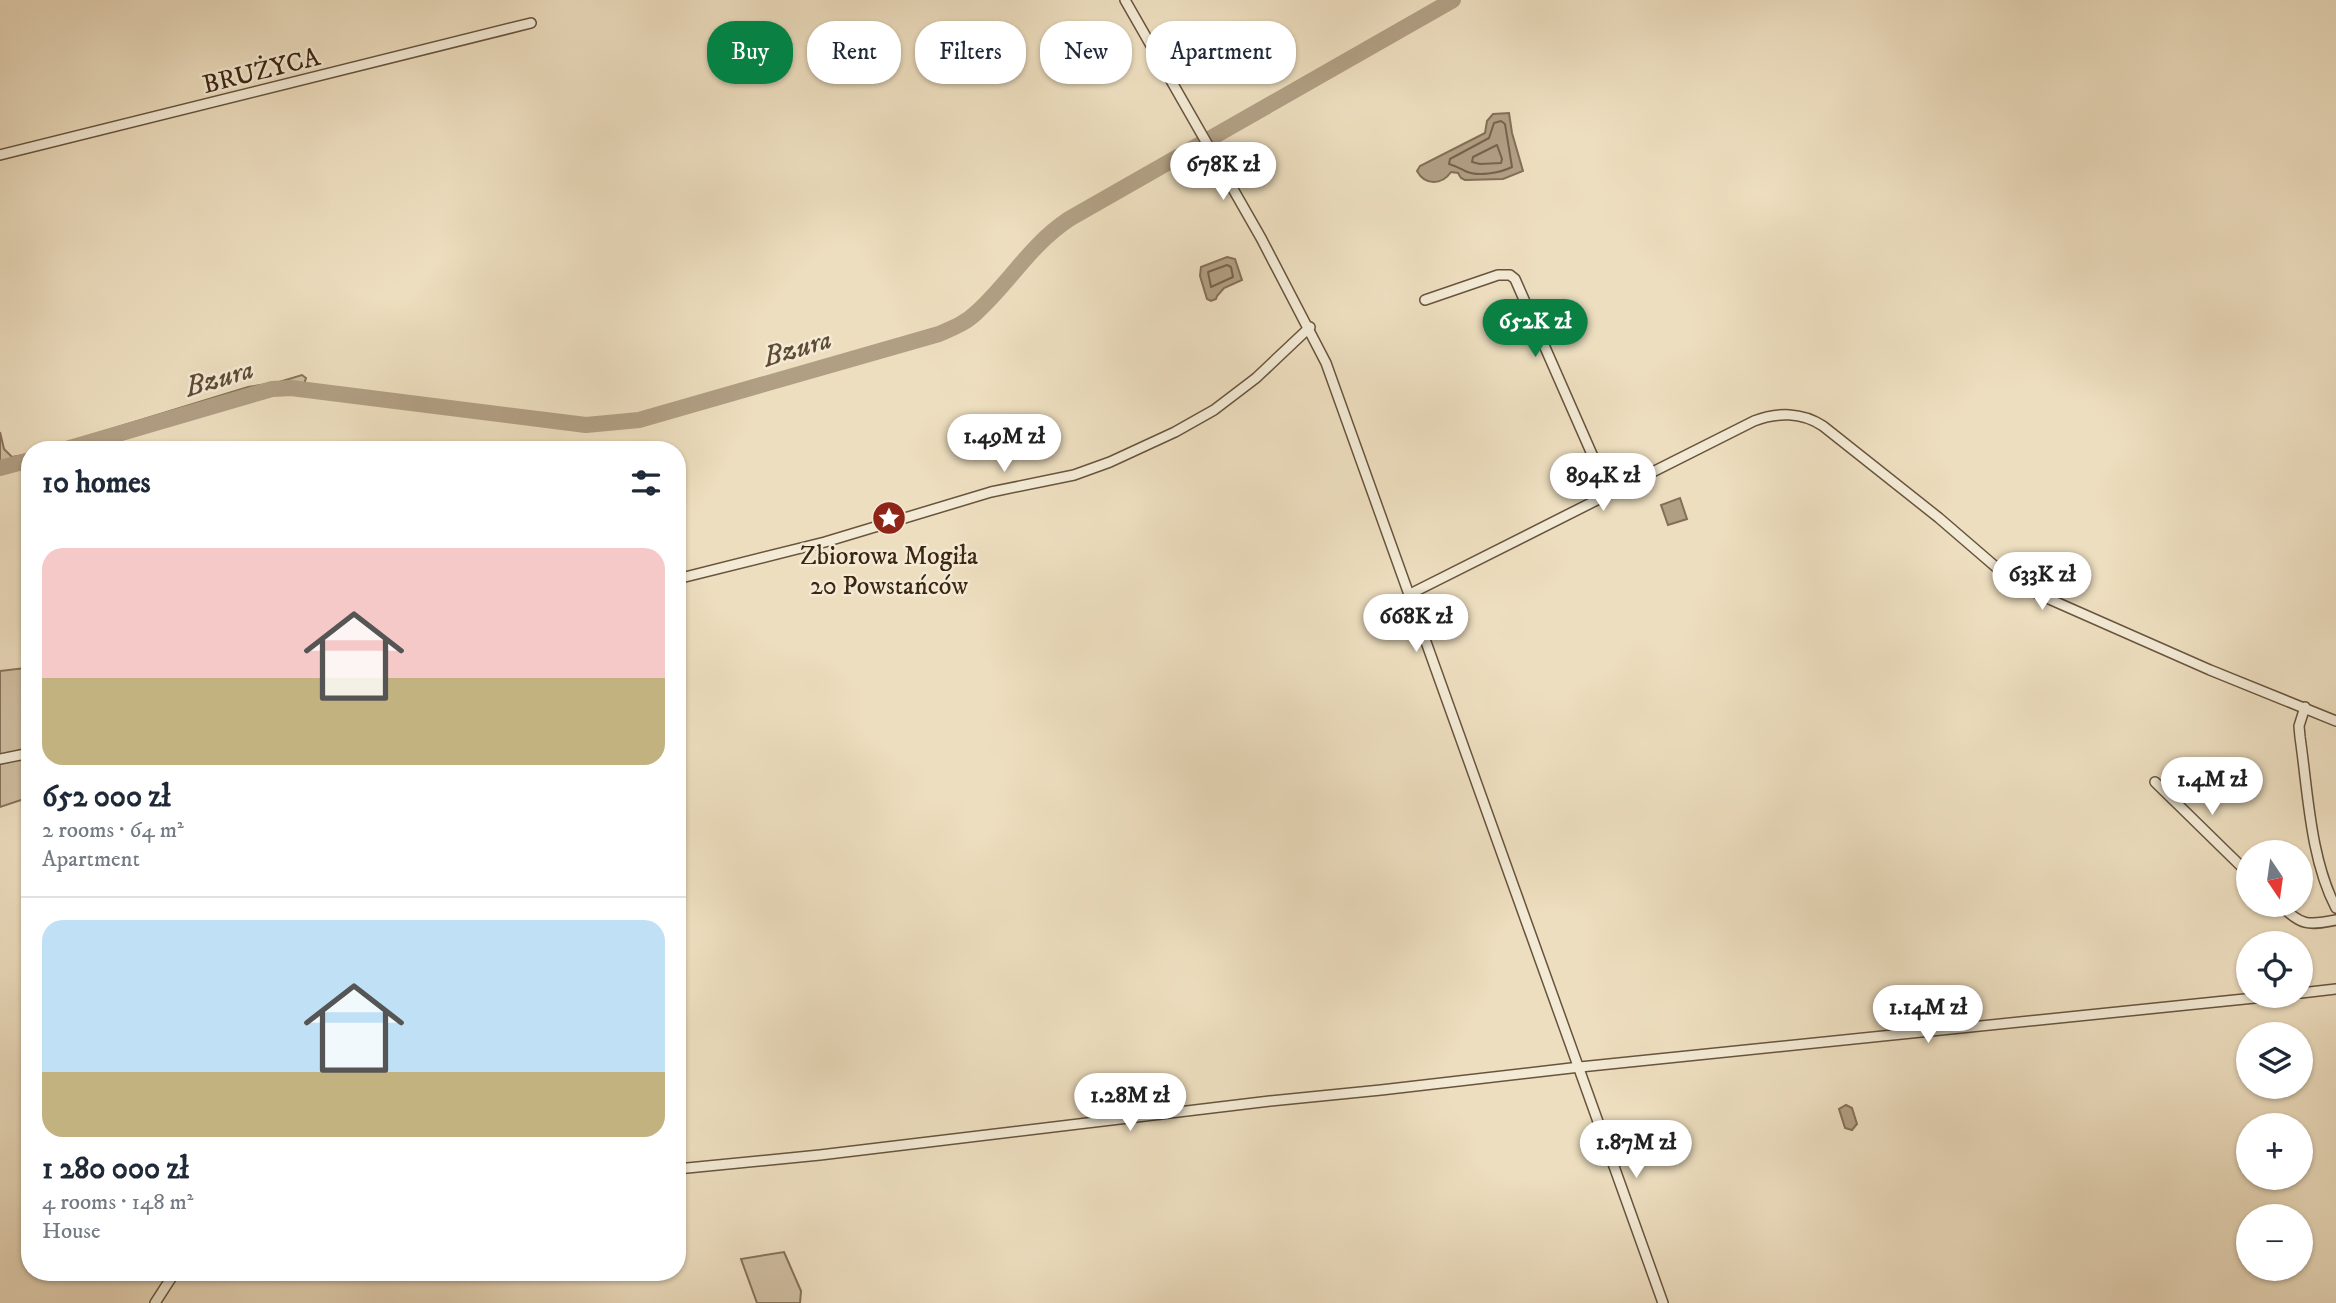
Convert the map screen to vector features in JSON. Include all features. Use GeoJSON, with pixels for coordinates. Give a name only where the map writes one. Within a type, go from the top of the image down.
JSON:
{"type":"FeatureCollection","features":[{"type":"Feature","properties":{"kind":"street"},"geometry":{"type":"LineString","coordinates":[[1125,0],[1310,327],[1345,410],[1663,1303]]}},
{"type":"Feature","properties":{"kind":"street","name":"BRUŻYCA"},"geometry":{"type":"LineString","coordinates":[[0,155],[531,23]]}},
{"type":"Feature","properties":{"kind":"street"},"geometry":{"type":"LineString","coordinates":[[1426,300],[1498,275],[1510,275],[1515,279],[1609,493]]}},
{"type":"Feature","properties":{"kind":"street"},"geometry":{"type":"LineString","coordinates":[[686,577],[825,542],[991,492],[1074,475],[1110,461],[1175,432],[1214,410],[1256,378],[1310,327]]}},
{"type":"Feature","properties":{"kind":"street"},"geometry":{"type":"LineString","coordinates":[[1410,594],[1754,421],[1783,414],[1803,417],[1823,426],[1908,492],[2011,580],[2210,670],[2336,721]]}},
{"type":"Feature","properties":{"kind":"street"},"geometry":{"type":"LineString","coordinates":[[2305,707],[2300,737],[2317,853],[2322,878],[2336,908]]}},
{"type":"Feature","properties":{"kind":"street"},"geometry":{"type":"LineString","coordinates":[[0,759],[21,755]]}},
{"type":"Feature","properties":{"kind":"street"},"geometry":{"type":"LineString","coordinates":[[2155,782],[2236,861]]}},
{"type":"Feature","properties":{"kind":"street"},"geometry":{"type":"LineString","coordinates":[[2293,917],[2308,924],[2336,920]]}},
{"type":"Feature","properties":{"kind":"street"},"geometry":{"type":"LineString","coordinates":[[2313,992],[2336,989]]}},
{"type":"Feature","properties":{"kind":"street"},"geometry":{"type":"LineString","coordinates":[[686,1168],[1580,1067],[2236,1000]]}},
{"type":"Feature","properties":{"kind":"street"},"geometry":{"type":"LineString","coordinates":[[155,1303],[169,1281]]}},
{"type":"Feature","properties":{"kind":"shaded area"},"geometry":{"type":"Polygon","coordinates":[[[302,375],[306,378],[302,390],[272,389],[93,441],[72,441],[248,387],[302,375]]]}},
{"type":"Feature","properties":{"kind":"shaded area"},"geometry":{"type":"Polygon","coordinates":[[[0,432],[4,449],[12,457],[21,456],[21,462],[0,468],[0,432]]]}},
{"type":"Feature","properties":{"kind":"shaded area"},"geometry":{"type":"Polygon","coordinates":[[[21,668],[21,800],[0,807],[0,671],[21,668]]]}},
{"type":"Feature","properties":{"kind":"shaded area"},"geometry":{"type":"Polygon","coordinates":[[[784,1252],[801,1291],[800,1303],[757,1303],[741,1259],[784,1252]]]}},
{"type":"Feature","properties":{"kind":"water"},"geometry":{"type":"Polygon","coordinates":[[[1509,113],[1523,171],[1503,179],[1465,180],[1458,173],[1451,172],[1434,182],[1420,176],[1417,171],[1420,166],[1485,133],[1487,121],[1493,114],[1509,113]]]}},
{"type":"Feature","properties":{"kind":"water"},"geometry":{"type":"Polygon","coordinates":[[[1227,257],[1235,259],[1242,280],[1224,288],[1216,299],[1211,301],[1207,299],[1200,276],[1201,267],[1227,257]]]}},
{"type":"Feature","properties":{"kind":"water"},"geometry":{"type":"Polygon","coordinates":[[[1680,498],[1687,519],[1668,525],[1661,505],[1680,498]]]}},
{"type":"Feature","properties":{"kind":"water"},"geometry":{"type":"Polygon","coordinates":[[[1846,1105],[1852,1108],[1857,1124],[1852,1130],[1845,1128],[1839,1109],[1846,1105]]]}},
{"type":"Feature","properties":{"kind":"waterway","name":"Bzura"},"geometry":{"type":"LineString","coordinates":[[94,441],[272,389],[291,388],[586,425],[639,420],[939,334],[973,316],[1031,252],[1069,219],[1453,0]]}},
{"type":"Feature","properties":{"kind":"waterway","name":"Bzura"},"geometry":{"type":"LineString","coordinates":[[0,468],[21,462]]}},
{"type":"Feature","properties":{"kind":"place","name":"Zbiorowa Mogiła 20 Powstańców"},"geometry":{"type":"Point","coordinates":[889,518]}}]}
